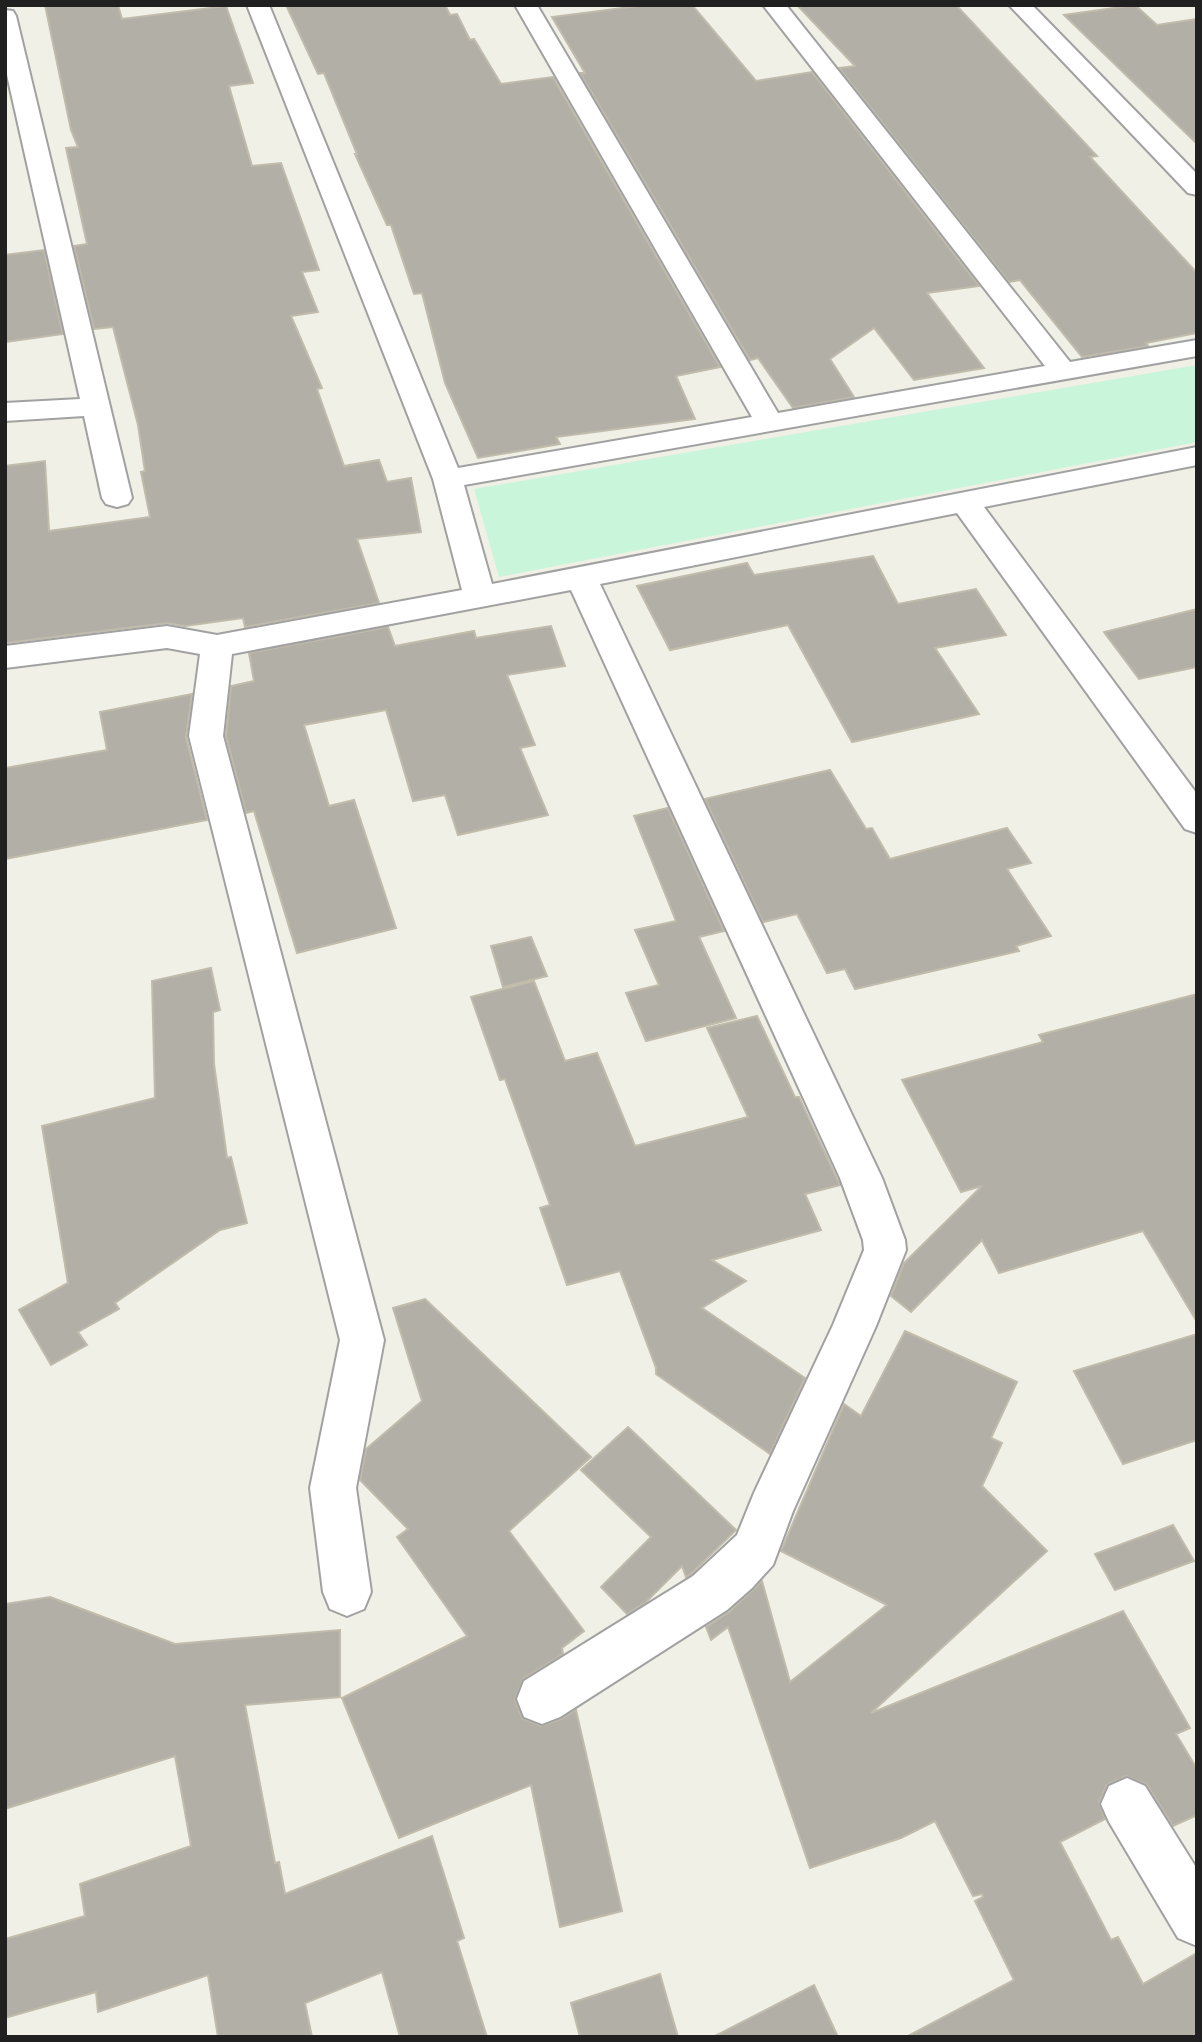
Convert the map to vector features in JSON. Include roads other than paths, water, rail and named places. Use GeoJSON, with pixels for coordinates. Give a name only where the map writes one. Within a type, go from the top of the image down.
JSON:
{"type":"FeatureCollection","features":[{"type":"Feature","properties":{"kind":"street"},"geometry":{"type":"LineString","coordinates":[[258,5],[448,479],[480,597]]}},
{"type":"Feature","properties":{"kind":"street"},"geometry":{"type":"LineString","coordinates":[[526,5],[769,422]]}},
{"type":"Feature","properties":{"kind":"street"},"geometry":{"type":"LineString","coordinates":[[774,5],[1062,370]]}},
{"type":"Feature","properties":{"kind":"street"},"geometry":{"type":"LineString","coordinates":[[1020,5],[1197,188]]}},
{"type":"Feature","properties":{"kind":"street"},"geometry":{"type":"LineString","coordinates":[[5,16],[117,498]]}},
{"type":"Feature","properties":{"kind":"street"},"geometry":{"type":"LineString","coordinates":[[448,479],[1197,348]]}},
{"type":"Feature","properties":{"kind":"street"},"geometry":{"type":"LineString","coordinates":[[5,412],[96,407]]}},
{"type":"Feature","properties":{"kind":"street"},"geometry":{"type":"LineString","coordinates":[[5,657],[167,637],[217,646],[580,578],[1197,456]]}},
{"type":"Feature","properties":{"kind":"street"},"geometry":{"type":"LineString","coordinates":[[965,502],[1197,820]]}},
{"type":"Feature","properties":{"kind":"street"},"geometry":{"type":"LineString","coordinates":[[542,1699],[710,1593],[735,1572],[756,1549],[770,1509],[854,1326],[885,1250],[884,1240],[861,1178],[580,578]]}},
{"type":"Feature","properties":{"kind":"street"},"geometry":{"type":"LineString","coordinates":[[217,646],[206,736],[362,1340],[333,1488],[347,1592]]}},
{"type":"Feature","properties":{"kind":"street"},"geometry":{"type":"LineString","coordinates":[[1128,1804],[1197,1919]]}}]}
